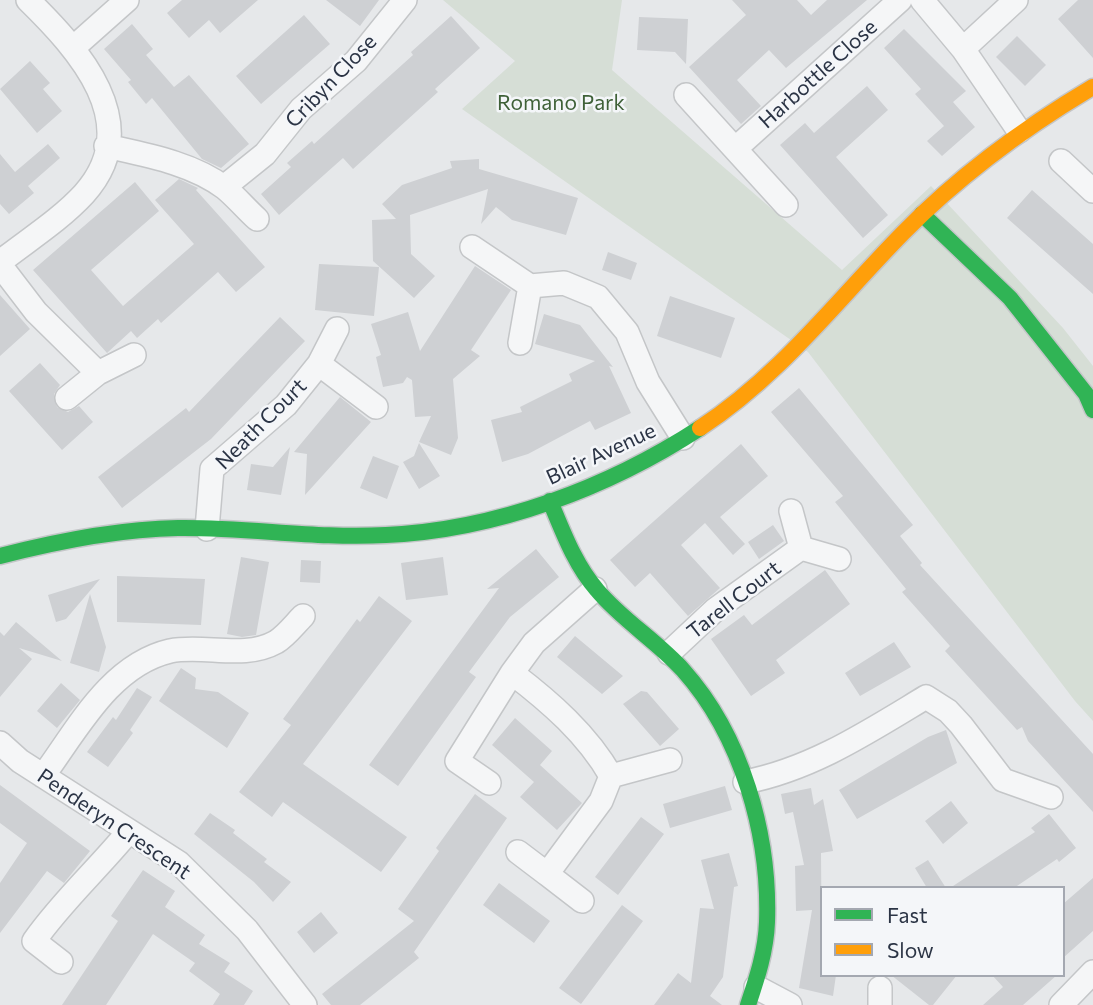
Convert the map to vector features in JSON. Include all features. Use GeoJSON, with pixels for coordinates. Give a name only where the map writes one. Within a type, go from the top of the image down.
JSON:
{"type":"FeatureCollection","features":[{"type":"Feature","properties":{"kind":"street"},"geometry":{"type":"LineString","coordinates":[[28,0],[73,48],[101,90],[107,116],[106,146],[99,168],[85,192],[0,263],[36,313],[98,373]]}},
{"type":"Feature","properties":{"kind":"street"},"geometry":{"type":"LineString","coordinates":[[73,48],[127,0]]}},
{"type":"Feature","properties":{"kind":"street","name":"Cribyn Close"},"geometry":{"type":"LineString","coordinates":[[224,187],[265,154],[301,109],[356,61],[405,0]]}},
{"type":"Feature","properties":{"kind":"street","name":"Harbottle Close"},"geometry":{"type":"LineString","coordinates":[[735,149],[900,0]]}},
{"type":"Feature","properties":{"kind":"street"},"geometry":{"type":"LineString","coordinates":[[922,0],[962,49],[1019,131]]}},
{"type":"Feature","properties":{"kind":"street"},"geometry":{"type":"LineString","coordinates":[[962,49],[1016,0]]}},
{"type":"Feature","properties":{"kind":"street","name":"Blair Avenue"},"geometry":{"type":"LineString","coordinates":[[0,556],[102,533],[207,529],[339,536],[380,535],[444,528],[550,502],[637,464],[683,438],[760,383],[922,214],[1019,131],[1093,87]]}},
{"type":"Feature","properties":{"kind":"street"},"geometry":{"type":"LineString","coordinates":[[686,95],[786,205]]}},
{"type":"Feature","properties":{"kind":"street"},"geometry":{"type":"LineString","coordinates":[[106,146],[154,156],[190,169],[224,187],[257,219]]}},
{"type":"Feature","properties":{"kind":"street"},"geometry":{"type":"LineString","coordinates":[[1061,161],[1093,191]]}},
{"type":"Feature","properties":{"kind":"street"},"geometry":{"type":"LineString","coordinates":[[922,214],[1010,298],[1091,398]]}},
{"type":"Feature","properties":{"kind":"street"},"geometry":{"type":"LineString","coordinates":[[472,247],[530,286],[564,283],[598,296],[627,332],[648,382],[683,438]]}},
{"type":"Feature","properties":{"kind":"street"},"geometry":{"type":"LineString","coordinates":[[520,343],[530,286]]}},
{"type":"Feature","properties":{"kind":"street","name":"Neath Court"},"geometry":{"type":"LineString","coordinates":[[207,529],[212,469],[286,405],[319,364],[337,329]]}},
{"type":"Feature","properties":{"kind":"street"},"geometry":{"type":"LineString","coordinates":[[67,398],[98,373],[134,355]]}},
{"type":"Feature","properties":{"kind":"street","name":"Neath Court"},"geometry":{"type":"LineString","coordinates":[[319,364],[376,407]]}},
{"type":"Feature","properties":{"kind":"street"},"geometry":{"type":"LineString","coordinates":[[550,502],[580,565],[595,589],[615,610],[669,653],[693,681],[722,724],[745,782],[765,868],[769,902],[764,954],[752,996],[790,1005]]}},
{"type":"Feature","properties":{"kind":"street","name":"Tarell Court"},"geometry":{"type":"LineString","coordinates":[[791,511],[801,548]]}},
{"type":"Feature","properties":{"kind":"street","name":"Tarell Court"},"geometry":{"type":"LineString","coordinates":[[801,548],[839,559]]}},
{"type":"Feature","properties":{"kind":"street","name":"Tarell Court"},"geometry":{"type":"LineString","coordinates":[[669,653],[716,609],[801,548]]}},
{"type":"Feature","properties":{"kind":"street"},"geometry":{"type":"LineString","coordinates":[[489,783],[457,761],[534,643],[595,589]]}},
{"type":"Feature","properties":{"kind":"street"},"geometry":{"type":"LineString","coordinates":[[43,776],[106,688],[138,666],[170,651],[253,649],[276,642],[303,616]]}},
{"type":"Feature","properties":{"kind":"street"},"geometry":{"type":"LineString","coordinates":[[512,673],[568,720],[600,757],[611,776]]}},
{"type":"Feature","properties":{"kind":"street"},"geometry":{"type":"LineString","coordinates":[[745,782],[772,777],[815,760],[926,697],[961,725],[1003,780],[1051,797]]}},
{"type":"Feature","properties":{"kind":"street","name":"Penderyn Crescent"},"geometry":{"type":"LineString","coordinates":[[0,743],[43,776],[179,863],[247,930],[296,1002]]}},
{"type":"Feature","properties":{"kind":"street"},"geometry":{"type":"LineString","coordinates":[[611,776],[670,761]]}},
{"type":"Feature","properties":{"kind":"street"},"geometry":{"type":"LineString","coordinates":[[547,874],[601,801],[611,776]]}},
{"type":"Feature","properties":{"kind":"street"},"geometry":{"type":"LineString","coordinates":[[61,962],[34,941],[58,908],[100,867],[129,831]]}},
{"type":"Feature","properties":{"kind":"street"},"geometry":{"type":"LineString","coordinates":[[518,852],[582,901]]}},
{"type":"Feature","properties":{"kind":"street"},"geometry":{"type":"LineString","coordinates":[[1061,1005],[1093,972]]}},
{"type":"Feature","properties":{"kind":"green space","name":"Romano Park"},"geometry":{"type":"Polygon","coordinates":[[[443,0],[622,0],[612,70],[842,270],[931,186],[1063,328],[1093,366],[1093,721],[808,352],[462,109],[515,61],[443,0]]]}},
{"type":"Feature","properties":{"kind":"building"},"geometry":{"type":"Polygon","coordinates":[[[182,0],[258,0],[220,33],[209,20],[189,38],[167,13],[182,0]]]}},
{"type":"Feature","properties":{"kind":"building"},"geometry":{"type":"Polygon","coordinates":[[[326,0],[379,0],[360,26],[326,0]]]}},
{"type":"Feature","properties":{"kind":"building"},"geometry":{"type":"Polygon","coordinates":[[[732,0],[797,0],[811,15],[827,0],[867,0],[786,68],[769,50],[737,80],[761,106],[741,124],[689,67],[746,15],[732,0]]]}},
{"type":"Feature","properties":{"kind":"building"},"geometry":{"type":"Polygon","coordinates":[[[1078,0],[1093,0],[1093,58],[1058,19],[1078,0]]]}},
{"type":"Feature","properties":{"kind":"building"},"geometry":{"type":"Polygon","coordinates":[[[304,15],[330,44],[261,104],[236,76],[304,15]]]}},
{"type":"Feature","properties":{"kind":"building"},"geometry":{"type":"Polygon","coordinates":[[[451,16],[480,48],[435,89],[438,92],[353,169],[343,158],[279,215],[261,194],[291,167],[287,163],[312,141],[314,144],[413,55],[411,52],[451,16]]]}},
{"type":"Feature","properties":{"kind":"building"},"geometry":{"type":"Polygon","coordinates":[[[639,17],[688,19],[686,64],[675,52],[637,50],[639,17]]]}},
{"type":"Feature","properties":{"kind":"building"},"geometry":{"type":"Polygon","coordinates":[[[132,24],[153,49],[146,55],[174,87],[189,75],[249,144],[221,168],[202,159],[152,98],[146,104],[128,82],[131,80],[104,49],[132,24]]]}},
{"type":"Feature","properties":{"kind":"building"},"geometry":{"type":"Polygon","coordinates":[[[904,29],[966,91],[953,102],[975,127],[942,156],[927,141],[944,126],[915,94],[921,89],[884,48],[904,29]]]}},
{"type":"Feature","properties":{"kind":"building"},"geometry":{"type":"Polygon","coordinates":[[[1017,36],[1046,65],[1025,86],[996,57],[1017,36]]]}},
{"type":"Feature","properties":{"kind":"building"},"geometry":{"type":"Polygon","coordinates":[[[30,61],[50,83],[43,89],[62,111],[37,133],[0,89],[30,61]]]}},
{"type":"Feature","properties":{"kind":"building"},"geometry":{"type":"Polygon","coordinates":[[[867,86],[888,110],[836,157],[888,215],[863,238],[780,145],[805,123],[814,133],[867,86]]]}},
{"type":"Feature","properties":{"kind":"building"},"geometry":{"type":"Polygon","coordinates":[[[48,144],[60,158],[28,186],[34,193],[9,214],[0,204],[0,154],[15,172],[48,144]]]}},
{"type":"Feature","properties":{"kind":"building"},"geometry":{"type":"Polygon","coordinates":[[[479,159],[479,169],[578,198],[566,235],[512,220],[496,207],[481,224],[488,189],[410,215],[411,254],[435,276],[414,298],[373,261],[372,220],[396,219],[382,204],[402,185],[452,168],[450,161],[479,159]]]}},
{"type":"Feature","properties":{"kind":"building"},"geometry":{"type":"Polygon","coordinates":[[[179,179],[198,188],[196,190],[265,267],[236,292],[218,272],[161,323],[158,319],[137,338],[131,331],[107,353],[33,270],[135,182],[159,211],[91,270],[123,306],[194,244],[155,200],[179,179]]]}},
{"type":"Feature","properties":{"kind":"building"},"geometry":{"type":"Polygon","coordinates":[[[1032,190],[1093,244],[1093,294],[1007,218],[1032,190]]]}},
{"type":"Feature","properties":{"kind":"building"},"geometry":{"type":"Polygon","coordinates":[[[608,252],[637,263],[631,280],[602,270],[608,252]]]}},
{"type":"Feature","properties":{"kind":"building"},"geometry":{"type":"Polygon","coordinates":[[[319,264],[379,267],[374,316],[315,310],[319,264]]]}},
{"type":"Feature","properties":{"kind":"building"},"geometry":{"type":"Polygon","coordinates":[[[475,266],[511,290],[471,350],[480,356],[453,379],[458,438],[451,455],[419,442],[431,416],[415,417],[412,380],[407,377],[403,383],[383,387],[376,357],[381,355],[371,324],[408,312],[420,351],[475,266]]]}},
{"type":"Feature","properties":{"kind":"building"},"geometry":{"type":"Polygon","coordinates":[[[0,295],[30,329],[0,356],[0,295]]]}},
{"type":"Feature","properties":{"kind":"building"},"geometry":{"type":"Polygon","coordinates":[[[670,296],[735,318],[721,358],[657,336],[670,296]]]}},
{"type":"Feature","properties":{"kind":"building"},"geometry":{"type":"Polygon","coordinates":[[[544,314],[580,325],[613,367],[609,366],[631,413],[595,430],[590,421],[528,454],[502,462],[491,420],[522,412],[520,407],[572,381],[569,374],[595,361],[535,344],[544,314]]]}},
{"type":"Feature","properties":{"kind":"building"},"geometry":{"type":"Polygon","coordinates":[[[280,317],[305,341],[211,439],[122,508],[98,477],[186,408],[189,412],[280,317]]]}},
{"type":"Feature","properties":{"kind":"building"},"geometry":{"type":"Polygon","coordinates":[[[40,363],[60,385],[54,394],[57,407],[68,412],[79,406],[93,422],[62,450],[9,391],[40,363]]]}},
{"type":"Feature","properties":{"kind":"building"},"geometry":{"type":"Polygon","coordinates":[[[799,388],[913,525],[900,536],[922,563],[920,565],[1093,754],[1093,812],[1028,741],[1022,727],[1017,730],[945,651],[950,646],[902,592],[906,589],[835,502],[843,496],[771,412],[799,388]]]}},
{"type":"Feature","properties":{"kind":"building"},"geometry":{"type":"Polygon","coordinates":[[[340,397],[371,422],[305,495],[307,454],[294,452],[340,397]]]}},
{"type":"Feature","properties":{"kind":"building"},"geometry":{"type":"Polygon","coordinates":[[[419,443],[440,476],[419,489],[403,462],[414,456],[419,443]]]}},
{"type":"Feature","properties":{"kind":"building"},"geometry":{"type":"Polygon","coordinates":[[[741,444],[768,476],[720,517],[745,544],[733,555],[705,523],[681,545],[720,588],[688,616],[650,573],[635,587],[610,560],[741,444]]]}},
{"type":"Feature","properties":{"kind":"building"},"geometry":{"type":"Polygon","coordinates":[[[290,447],[281,495],[247,490],[251,464],[273,467],[290,447]]]}},
{"type":"Feature","properties":{"kind":"building"},"geometry":{"type":"Polygon","coordinates":[[[373,456],[399,466],[387,499],[360,488],[373,456]]]}},
{"type":"Feature","properties":{"kind":"building"},"geometry":{"type":"Polygon","coordinates":[[[773,525],[784,541],[759,559],[748,542],[773,525]]]}},
{"type":"Feature","properties":{"kind":"building"},"geometry":{"type":"Polygon","coordinates":[[[536,549],[559,577],[510,617],[469,672],[476,677],[398,786],[369,765],[499,588],[487,589],[536,549]]]}},
{"type":"Feature","properties":{"kind":"building"},"geometry":{"type":"Polygon","coordinates":[[[241,557],[269,562],[256,635],[242,637],[227,634],[241,557]]]}},
{"type":"Feature","properties":{"kind":"building"},"geometry":{"type":"Polygon","coordinates":[[[443,557],[448,595],[406,600],[401,563],[443,557]]]}},
{"type":"Feature","properties":{"kind":"building"},"geometry":{"type":"Polygon","coordinates":[[[301,560],[321,561],[320,583],[300,582],[301,560]]]}},
{"type":"Feature","properties":{"kind":"building"},"geometry":{"type":"Polygon","coordinates":[[[825,570],[850,604],[776,660],[785,673],[751,696],[711,639],[744,615],[752,625],[825,570]]]}},
{"type":"Feature","properties":{"kind":"building"},"geometry":{"type":"Polygon","coordinates":[[[117,576],[205,579],[201,625],[117,622],[117,576]]]}},
{"type":"Feature","properties":{"kind":"building"},"geometry":{"type":"Polygon","coordinates":[[[100,579],[66,619],[56,622],[48,595],[100,579]]]}},
{"type":"Feature","properties":{"kind":"building"},"geometry":{"type":"Polygon","coordinates":[[[90,594],[106,647],[99,672],[70,663],[90,594]]]}},
{"type":"Feature","properties":{"kind":"building"},"geometry":{"type":"Polygon","coordinates":[[[379,596],[412,621],[303,764],[407,837],[381,872],[283,802],[272,817],[239,792],[291,725],[283,719],[357,619],[360,622],[379,596]]]}},
{"type":"Feature","properties":{"kind":"building"},"geometry":{"type":"Polygon","coordinates":[[[16,622],[62,661],[19,648],[32,659],[0,697],[0,632],[4,636],[16,622]]]}},
{"type":"Feature","properties":{"kind":"building"},"geometry":{"type":"Polygon","coordinates":[[[575,636],[623,676],[602,694],[557,657],[575,636]]]}},
{"type":"Feature","properties":{"kind":"building"},"geometry":{"type":"Polygon","coordinates":[[[894,642],[911,667],[860,696],[845,673],[894,642]]]}},
{"type":"Feature","properties":{"kind":"building"},"geometry":{"type":"Polygon","coordinates":[[[181,668],[196,678],[195,689],[218,692],[249,713],[227,748],[159,701],[181,668]]]}},
{"type":"Feature","properties":{"kind":"building"},"geometry":{"type":"Polygon","coordinates":[[[61,683],[80,700],[57,728],[37,711],[61,683]]]}},
{"type":"Feature","properties":{"kind":"building"},"geometry":{"type":"Polygon","coordinates":[[[137,688],[152,697],[130,730],[133,733],[108,767],[87,752],[113,717],[116,720],[137,688]]]}},
{"type":"Feature","properties":{"kind":"building"},"geometry":{"type":"Polygon","coordinates":[[[641,691],[647,692],[679,729],[660,746],[623,704],[641,691]]]}},
{"type":"Feature","properties":{"kind":"building"},"geometry":{"type":"Polygon","coordinates":[[[515,718],[552,751],[540,765],[582,803],[557,830],[520,797],[534,782],[492,745],[515,718]]]}},
{"type":"Feature","properties":{"kind":"building"},"geometry":{"type":"Polygon","coordinates":[[[946,730],[957,763],[857,819],[839,790],[928,737],[946,730]]]}},
{"type":"Feature","properties":{"kind":"building"},"geometry":{"type":"Polygon","coordinates":[[[0,785],[90,851],[64,883],[47,871],[0,933],[0,883],[27,843],[0,823],[0,785]]]}},
{"type":"Feature","properties":{"kind":"building"},"geometry":{"type":"Polygon","coordinates":[[[725,786],[732,810],[670,828],[663,804],[725,786]]]}},
{"type":"Feature","properties":{"kind":"building"},"geometry":{"type":"Polygon","coordinates":[[[811,788],[814,805],[823,799],[833,851],[821,853],[820,977],[836,977],[833,996],[799,988],[812,910],[796,911],[795,866],[804,865],[793,812],[785,814],[781,794],[811,788]]]}},
{"type":"Feature","properties":{"kind":"building"},"geometry":{"type":"Polygon","coordinates":[[[475,794],[507,818],[414,952],[419,958],[360,1005],[331,1005],[322,994],[414,921],[398,909],[439,851],[436,848],[475,794]]]}},
{"type":"Feature","properties":{"kind":"building"},"geometry":{"type":"Polygon","coordinates":[[[951,801],[968,823],[943,844],[925,821],[951,801]]]}},
{"type":"Feature","properties":{"kind":"building"},"geometry":{"type":"Polygon","coordinates":[[[210,813],[235,830],[233,833],[267,859],[264,862],[291,882],[273,902],[254,882],[194,834],[210,813]]]}},
{"type":"Feature","properties":{"kind":"building"},"geometry":{"type":"Polygon","coordinates":[[[1049,814],[1076,848],[1059,862],[1057,859],[1017,886],[953,886],[1035,832],[1031,828],[1049,814]]]}},
{"type":"Feature","properties":{"kind":"building"},"geometry":{"type":"Polygon","coordinates":[[[641,817],[664,834],[618,895],[595,877],[641,817]]]}},
{"type":"Feature","properties":{"kind":"building"},"geometry":{"type":"Polygon","coordinates":[[[729,853],[738,886],[734,887],[723,977],[710,996],[722,1005],[654,1005],[678,973],[691,983],[700,908],[714,909],[701,860],[729,853]]]}},
{"type":"Feature","properties":{"kind":"building"},"geometry":{"type":"Polygon","coordinates":[[[928,860],[945,886],[926,886],[915,868],[928,860]]]}},
{"type":"Feature","properties":{"kind":"building"},"geometry":{"type":"Polygon","coordinates":[[[143,870],[175,891],[165,907],[205,935],[199,944],[230,963],[224,972],[253,991],[244,1005],[213,1005],[220,994],[189,971],[195,963],[153,934],[106,1005],[62,1005],[118,921],[111,916],[143,870]]]}},
{"type":"Feature","properties":{"kind":"building"},"geometry":{"type":"Polygon","coordinates":[[[1093,878],[1093,931],[1065,956],[1065,902],[1093,878]]]}},
{"type":"Feature","properties":{"kind":"building"},"geometry":{"type":"Polygon","coordinates":[[[499,883],[550,921],[534,943],[483,905],[499,883]]]}},
{"type":"Feature","properties":{"kind":"building"},"geometry":{"type":"Polygon","coordinates":[[[622,905],[643,921],[581,1004],[559,988],[622,905]]]}},
{"type":"Feature","properties":{"kind":"building"},"geometry":{"type":"Polygon","coordinates":[[[321,912],[338,933],[314,953],[297,932],[321,912]]]}},
{"type":"Feature","properties":{"kind":"building"},"geometry":{"type":"Polygon","coordinates":[[[894,977],[955,977],[933,1005],[929,1005],[894,977]]]}},
{"type":"Feature","properties":{"kind":"building"},"geometry":{"type":"Polygon","coordinates":[[[994,977],[1055,977],[1023,1005],[983,1005],[1003,987],[994,977]]]}},
{"type":"Feature","properties":{"kind":"traffic: fast"},"geometry":{"type":"LineString","coordinates":[[922,214],[1010,298],[1086,394],[1093,410]]}},
{"type":"Feature","properties":{"kind":"traffic: fast"},"geometry":{"type":"LineString","coordinates":[[0,556],[88,537],[156,529],[204,528],[360,536],[469,525],[509,515],[589,487],[665,450],[700,428]]}},
{"type":"Feature","properties":{"kind":"traffic: fast"},"geometry":{"type":"LineString","coordinates":[[550,501],[570,548],[589,580],[617,611],[683,670],[704,696],[736,756],[757,821],[767,889],[765,943],[748,1005]]}},
{"type":"Feature","properties":{"kind":"traffic: slow"},"geometry":{"type":"LineString","coordinates":[[700,428],[756,385],[782,361],[903,233],[947,191],[1018,136],[1093,87]]}}]}
